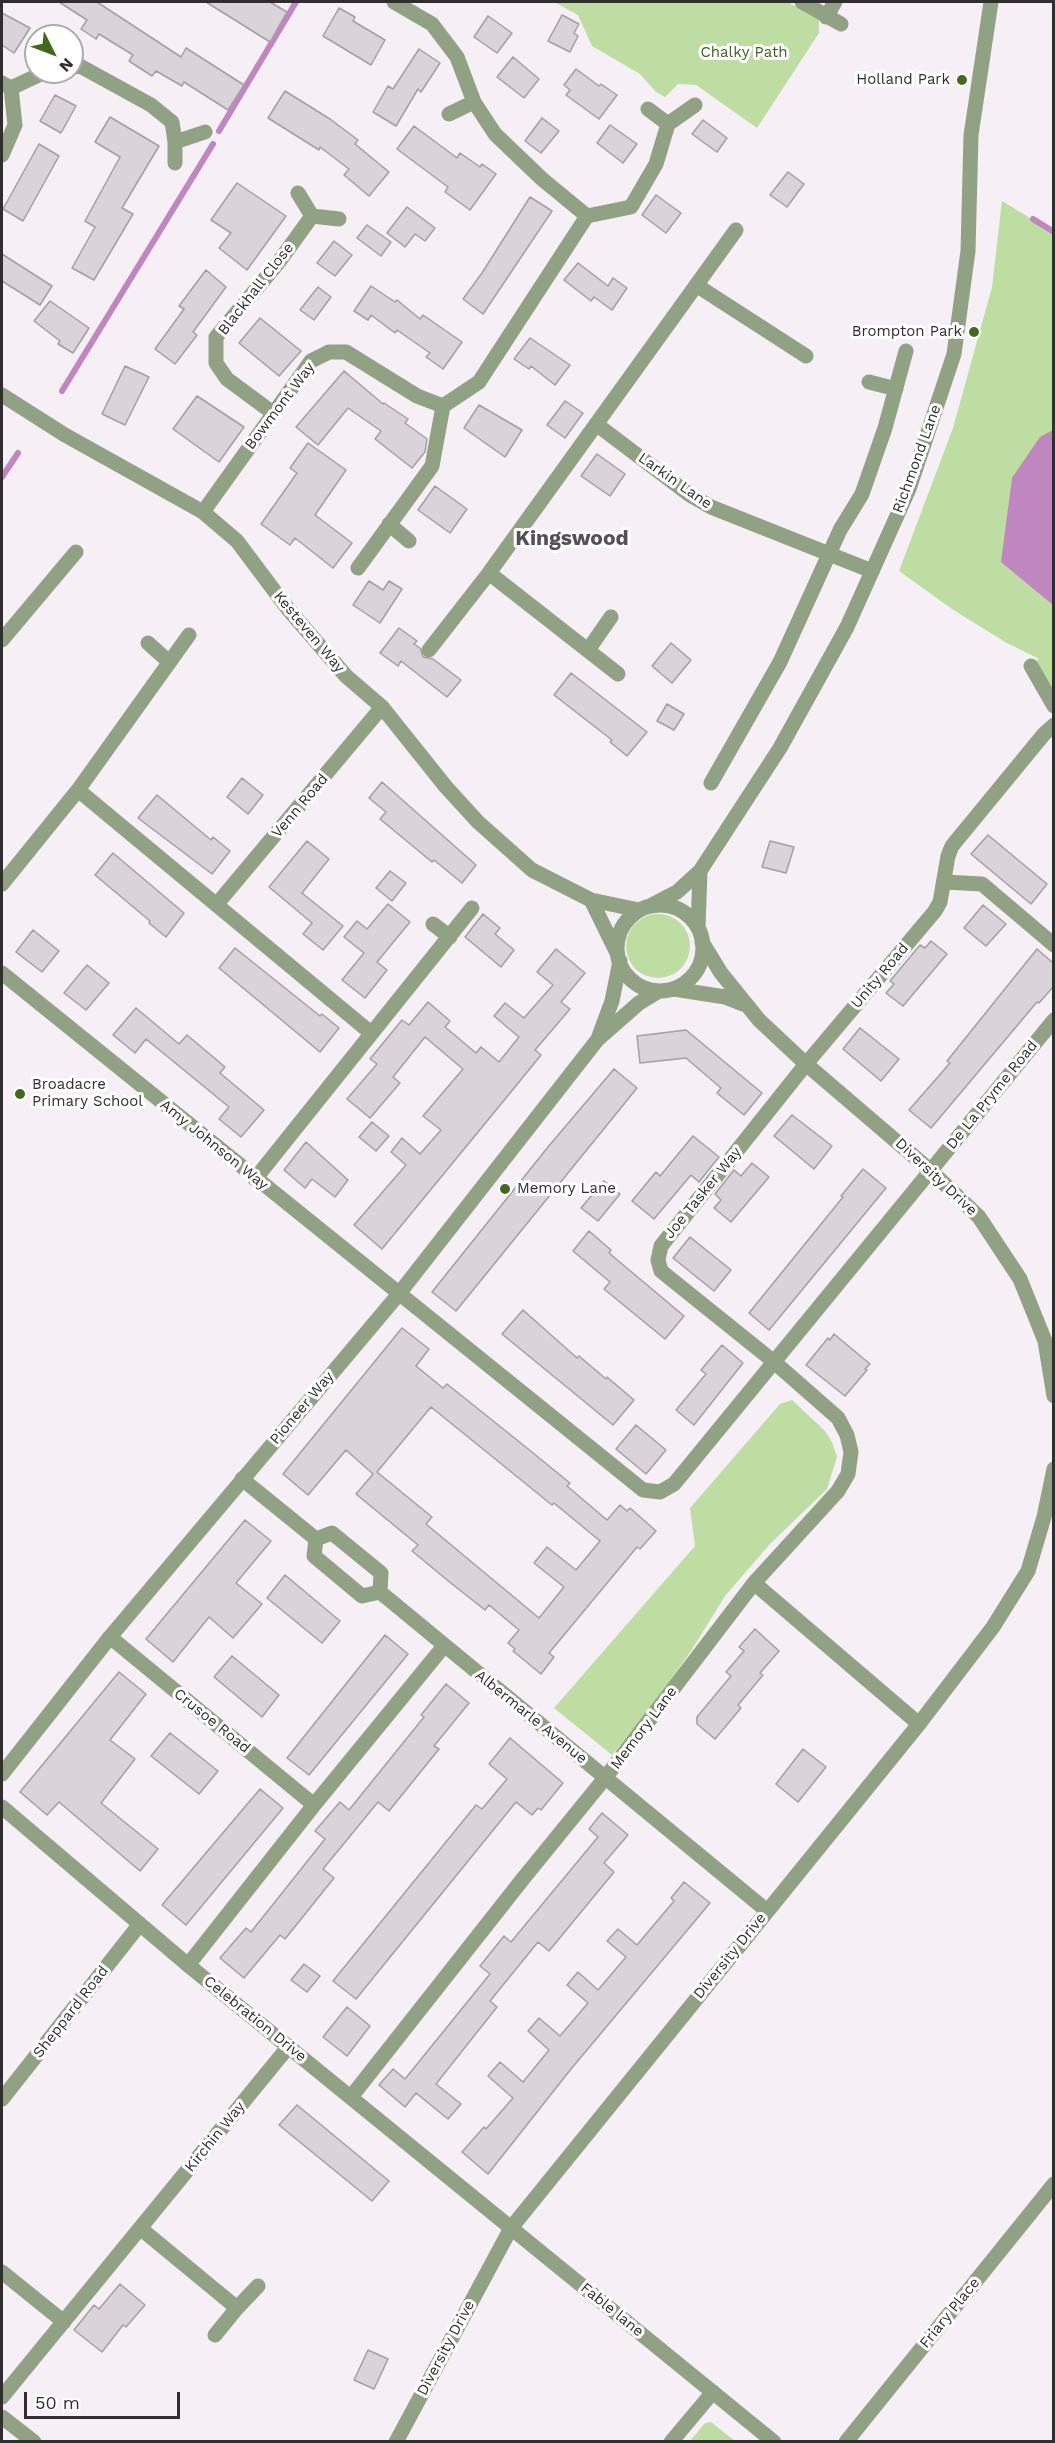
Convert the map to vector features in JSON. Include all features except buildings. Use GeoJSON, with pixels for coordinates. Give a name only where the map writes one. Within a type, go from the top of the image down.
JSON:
{"type":"FeatureCollection","features":[{"type":"Feature","properties":{"kind":"street"},"geometry":{"type":"LineString","coordinates":[[394,2],[432,24],[457,57],[474,102],[495,134],[542,179],[588,216]]}},
{"type":"Feature","properties":{"kind":"street"},"geometry":{"type":"LineString","coordinates":[[802,2],[841,24]]}},
{"type":"Feature","properties":{"kind":"street"},"geometry":{"type":"LineString","coordinates":[[826,16],[835,2]]}},
{"type":"Feature","properties":{"kind":"street","name":"Richmond Lane"},"geometry":{"type":"LineString","coordinates":[[646,907],[677,892],[700,871],[780,748],[847,627],[909,489],[954,354],[968,251],[971,135],[991,2]]}},
{"type":"Feature","properties":{"kind":"street"},"geometry":{"type":"LineString","coordinates":[[84,68],[151,105],[172,122],[176,142],[175,163]]}},
{"type":"Feature","properties":{"kind":"street"},"geometry":{"type":"LineString","coordinates":[[2,155],[15,125],[6,86],[24,80]]}},
{"type":"Feature","properties":{"kind":"street"},"geometry":{"type":"LineString","coordinates":[[449,114],[474,102]]}},
{"type":"Feature","properties":{"kind":"street"},"geometry":{"type":"LineString","coordinates":[[358,568],[432,466],[443,406],[479,382],[588,216],[630,207],[656,164],[668,124],[694,105]]}},
{"type":"Feature","properties":{"kind":"street"},"geometry":{"type":"LineString","coordinates":[[648,109],[668,124]]}},
{"type":"Feature","properties":{"kind":"street"},"geometry":{"type":"LineString","coordinates":[[176,142],[204,132]]}},
{"type":"Feature","properties":{"kind":"street"},"geometry":{"type":"LineString","coordinates":[[298,193],[312,216],[339,219]]}},
{"type":"Feature","properties":{"kind":"street","name":"Blackhall Close"},"geometry":{"type":"LineString","coordinates":[[273,413],[227,379],[216,363],[216,337],[278,263],[312,216]]}},
{"type":"Feature","properties":{"kind":"street"},"geometry":{"type":"LineString","coordinates":[[429,650],[489,573],[736,230]]}},
{"type":"Feature","properties":{"kind":"street"},"geometry":{"type":"LineString","coordinates":[[696,285],[806,356]]}},
{"type":"Feature","properties":{"kind":"street"},"geometry":{"type":"LineString","coordinates":[[711,783],[780,662],[828,554],[862,494],[885,428],[906,351]]}},
{"type":"Feature","properties":{"kind":"street","name":"Bowmont Way"},"geometry":{"type":"LineString","coordinates":[[203,512],[311,362],[329,352],[346,352],[417,396],[443,406]]}},
{"type":"Feature","properties":{"kind":"street"},"geometry":{"type":"LineString","coordinates":[[869,382],[896,389]]}},
{"type":"Feature","properties":{"kind":"street","name":"Kesteven Way"},"geometry":{"type":"LineString","coordinates":[[2,396],[65,435],[203,512],[237,541],[288,609],[346,676],[382,707],[446,787],[478,822],[532,870],[591,900],[646,907]]}},
{"type":"Feature","properties":{"kind":"street","name":"Larkin Lane"},"geometry":{"type":"LineString","coordinates":[[596,424],[690,495],[711,507],[872,571]]}},
{"type":"Feature","properties":{"kind":"street"},"geometry":{"type":"LineString","coordinates":[[389,524],[409,541]]}},
{"type":"Feature","properties":{"kind":"street"},"geometry":{"type":"LineString","coordinates":[[2,640],[76,552]]}},
{"type":"Feature","properties":{"kind":"street"},"geometry":{"type":"LineString","coordinates":[[489,573],[618,674]]}},
{"type":"Feature","properties":{"kind":"street"},"geometry":{"type":"LineString","coordinates":[[588,650],[611,617]]}},
{"type":"Feature","properties":{"kind":"street"},"geometry":{"type":"LineString","coordinates":[[2,884],[78,790],[168,661],[189,635]]}},
{"type":"Feature","properties":{"kind":"street"},"geometry":{"type":"LineString","coordinates":[[148,643],[168,661]]}},
{"type":"Feature","properties":{"kind":"street"},"geometry":{"type":"LineString","coordinates":[[1031,666],[1053,706]]}},
{"type":"Feature","properties":{"kind":"street","name":"Venn Road"},"geometry":{"type":"LineString","coordinates":[[218,904],[382,707]]}},
{"type":"Feature","properties":{"kind":"street","name":"Unity Road"},"geometry":{"type":"LineString","coordinates":[[806,1064],[935,911],[940,902],[952,846],[1053,725]]}},
{"type":"Feature","properties":{"kind":"street"},"geometry":{"type":"LineString","coordinates":[[78,790],[372,1033]]}},
{"type":"Feature","properties":{"kind":"street"},"geometry":{"type":"LineString","coordinates":[[591,900],[622,969],[632,981],[644,988],[666,990],[686,982],[696,971],[702,957],[700,871]]}},
{"type":"Feature","properties":{"kind":"street"},"geometry":{"type":"LineString","coordinates":[[944,882],[982,884],[1053,945]]}},
{"type":"Feature","properties":{"kind":"street"},"geometry":{"type":"LineString","coordinates":[[618,957],[620,930],[628,918],[646,907],[666,905],[679,909],[690,917],[700,935]]}},
{"type":"Feature","properties":{"kind":"street"},"geometry":{"type":"LineString","coordinates":[[255,1179],[472,908]]}},
{"type":"Feature","properties":{"kind":"street"},"geometry":{"type":"LineString","coordinates":[[433,924],[450,937]]}},
{"type":"Feature","properties":{"kind":"street","name":"Diversity Drive"},"geometry":{"type":"LineString","coordinates":[[700,935],[721,973],[759,1020],[806,1064],[931,1171],[979,1217],[1020,1279],[1045,1341],[1053,1396]]}},
{"type":"Feature","properties":{"kind":"street","name":"Pioneer Way"},"geometry":{"type":"LineString","coordinates":[[598,1039],[612,1000],[618,957]]}},
{"type":"Feature","properties":{"kind":"street","name":"Amy Johnson Way"},"geometry":{"type":"LineString","coordinates":[[2,973],[398,1295]]}},
{"type":"Feature","properties":{"kind":"street","name":"Diversity Drive"},"geometry":{"type":"LineString","coordinates":[[666,990],[725,997],[746,1005]]}},
{"type":"Feature","properties":{"kind":"street","name":"Pioneer Way"},"geometry":{"type":"LineString","coordinates":[[2,1774],[110,1637],[398,1295],[598,1039],[639,1003],[666,990]]}},
{"type":"Feature","properties":{"kind":"street","name":"De La Pryme Road"},"geometry":{"type":"LineString","coordinates":[[931,1171],[1053,1020]]}},
{"type":"Feature","properties":{"kind":"street","name":"Joe Tasker Way"},"geometry":{"type":"LineString","coordinates":[[773,1361],[661,1272],[658,1260],[661,1246],[669,1234],[806,1064]]}},
{"type":"Feature","properties":{"kind":"street"},"geometry":{"type":"LineString","coordinates":[[398,1295],[528,1396],[643,1490],[660,1492],[674,1484],[931,1171]]}},
{"type":"Feature","properties":{"kind":"street","name":"Memory Lane"},"geometry":{"type":"LineString","coordinates":[[351,2097],[605,1778],[754,1583],[838,1491],[848,1474],[851,1452],[847,1435],[838,1418],[773,1361]]}},
{"type":"Feature","properties":{"kind":"street","name":"Diversity Drive"},"geometry":{"type":"LineString","coordinates":[[396,2442],[511,2228],[766,1910],[919,1724],[993,1627],[1028,1571],[1044,1517],[1053,1469]]}},
{"type":"Feature","properties":{"kind":"street"},"geometry":{"type":"LineString","coordinates":[[242,1479],[316,1539]]}},
{"type":"Feature","properties":{"kind":"street"},"geometry":{"type":"LineString","coordinates":[[332,1533],[381,1573],[380,1592],[362,1596],[314,1556],[316,1539],[332,1533]]}},
{"type":"Feature","properties":{"kind":"street"},"geometry":{"type":"LineString","coordinates":[[754,1583],[919,1724]]}},
{"type":"Feature","properties":{"kind":"street","name":"Albermarle Avenue"},"geometry":{"type":"LineString","coordinates":[[380,1592],[766,1910]]}},
{"type":"Feature","properties":{"kind":"street","name":"Crusoe Road"},"geometry":{"type":"LineString","coordinates":[[110,1637],[314,1804]]}},
{"type":"Feature","properties":{"kind":"street"},"geometry":{"type":"LineString","coordinates":[[188,1965],[314,1804],[444,1646]]}},
{"type":"Feature","properties":{"kind":"street","name":"Celebration Drive"},"geometry":{"type":"LineString","coordinates":[[2,1807],[188,1965],[511,2228]]}},
{"type":"Feature","properties":{"kind":"street","name":"Sheppard Road"},"geometry":{"type":"LineString","coordinates":[[2,2099],[140,1924]]}},
{"type":"Feature","properties":{"kind":"street","name":"Kirchin Way"},"geometry":{"type":"LineString","coordinates":[[2,2397],[289,2046]]}},
{"type":"Feature","properties":{"kind":"street","name":"Friary Place"},"geometry":{"type":"LineString","coordinates":[[846,2442],[1053,2184]]}},
{"type":"Feature","properties":{"kind":"street"},"geometry":{"type":"LineString","coordinates":[[140,2228],[237,2308]]}},
{"type":"Feature","properties":{"kind":"street","name":"Fable lane"},"geometry":{"type":"LineString","coordinates":[[511,2228],[774,2442]]}},
{"type":"Feature","properties":{"kind":"street"},"geometry":{"type":"LineString","coordinates":[[2,2272],[64,2322]]}},
{"type":"Feature","properties":{"kind":"street"},"geometry":{"type":"LineString","coordinates":[[215,2335],[258,2286]]}},
{"type":"Feature","properties":{"kind":"street"},"geometry":{"type":"LineString","coordinates":[[671,2442],[712,2391]]}},
{"type":"Feature","properties":{"kind":"street"},"geometry":{"type":"LineString","coordinates":[[2,2417],[34,2442]]}},
{"type":"Feature","properties":{"kind":"green space","name":"Chalky Path"},"geometry":{"type":"Polygon","coordinates":[[[554,2],[788,2],[819,20],[819,33],[757,128],[696,85],[678,84],[665,97],[656,92],[640,74],[592,46],[578,15],[554,2]]]}},
{"type":"Feature","properties":{"kind":"green space"},"geometry":{"type":"Polygon","coordinates":[[[1002,201],[1053,232],[1053,706],[1031,666],[1039,659],[1005,642],[952,609],[899,571],[953,428],[992,287],[1002,201]]]}},
{"type":"Feature","properties":{"kind":"green space"},"geometry":{"type":"Polygon","coordinates":[[[658,914],[681,923],[690,946],[681,969],[658,978],[635,969],[626,946],[635,923],[658,914]]]}},
{"type":"Feature","properties":{"kind":"green space"},"geometry":{"type":"Polygon","coordinates":[[[792,1400],[825,1431],[832,1442],[837,1457],[827,1489],[770,1544],[725,1596],[691,1651],[650,1709],[612,1755],[554,1708],[695,1546],[690,1508],[780,1404],[792,1400]]]}},
{"type":"Feature","properties":{"kind":"green space"},"geometry":{"type":"Polygon","coordinates":[[[711,2422],[735,2441],[690,2441],[705,2423],[711,2422]]]}},
{"type":"Feature","properties":{"kind":"shaded area"},"geometry":{"type":"Polygon","coordinates":[[[1053,430],[1053,605],[1001,562],[1012,478],[1040,437],[1053,430]]]}},
{"type":"Feature","properties":{"kind":"waterway"},"geometry":{"type":"LineString","coordinates":[[219,131],[296,2]]}},
{"type":"Feature","properties":{"kind":"waterway"},"geometry":{"type":"LineString","coordinates":[[62,391],[213,144]]}},
{"type":"Feature","properties":{"kind":"waterway"},"geometry":{"type":"LineString","coordinates":[[1033,219],[1054,232]]}},
{"type":"Feature","properties":{"kind":"waterway"},"geometry":{"type":"LineString","coordinates":[[2,477],[18,453]]}},
{"type":"Feature","properties":{"kind":"place","name":"Holland Park"},"geometry":{"type":"Point","coordinates":[962,80]}},
{"type":"Feature","properties":{"kind":"place","name":"Brompton Park"},"geometry":{"type":"Point","coordinates":[974,332]}},
{"type":"Feature","properties":{"kind":"place","name":"Broadacre Primary School"},"geometry":{"type":"Point","coordinates":[20,1094]}},
{"type":"Feature","properties":{"kind":"place","name":"Memory Lane"},"geometry":{"type":"Point","coordinates":[505,1189]}},
{"type":"Feature","properties":{"kind":"district","name":"Kingswood"},"geometry":{"type":"Point","coordinates":[572,539]}}]}
